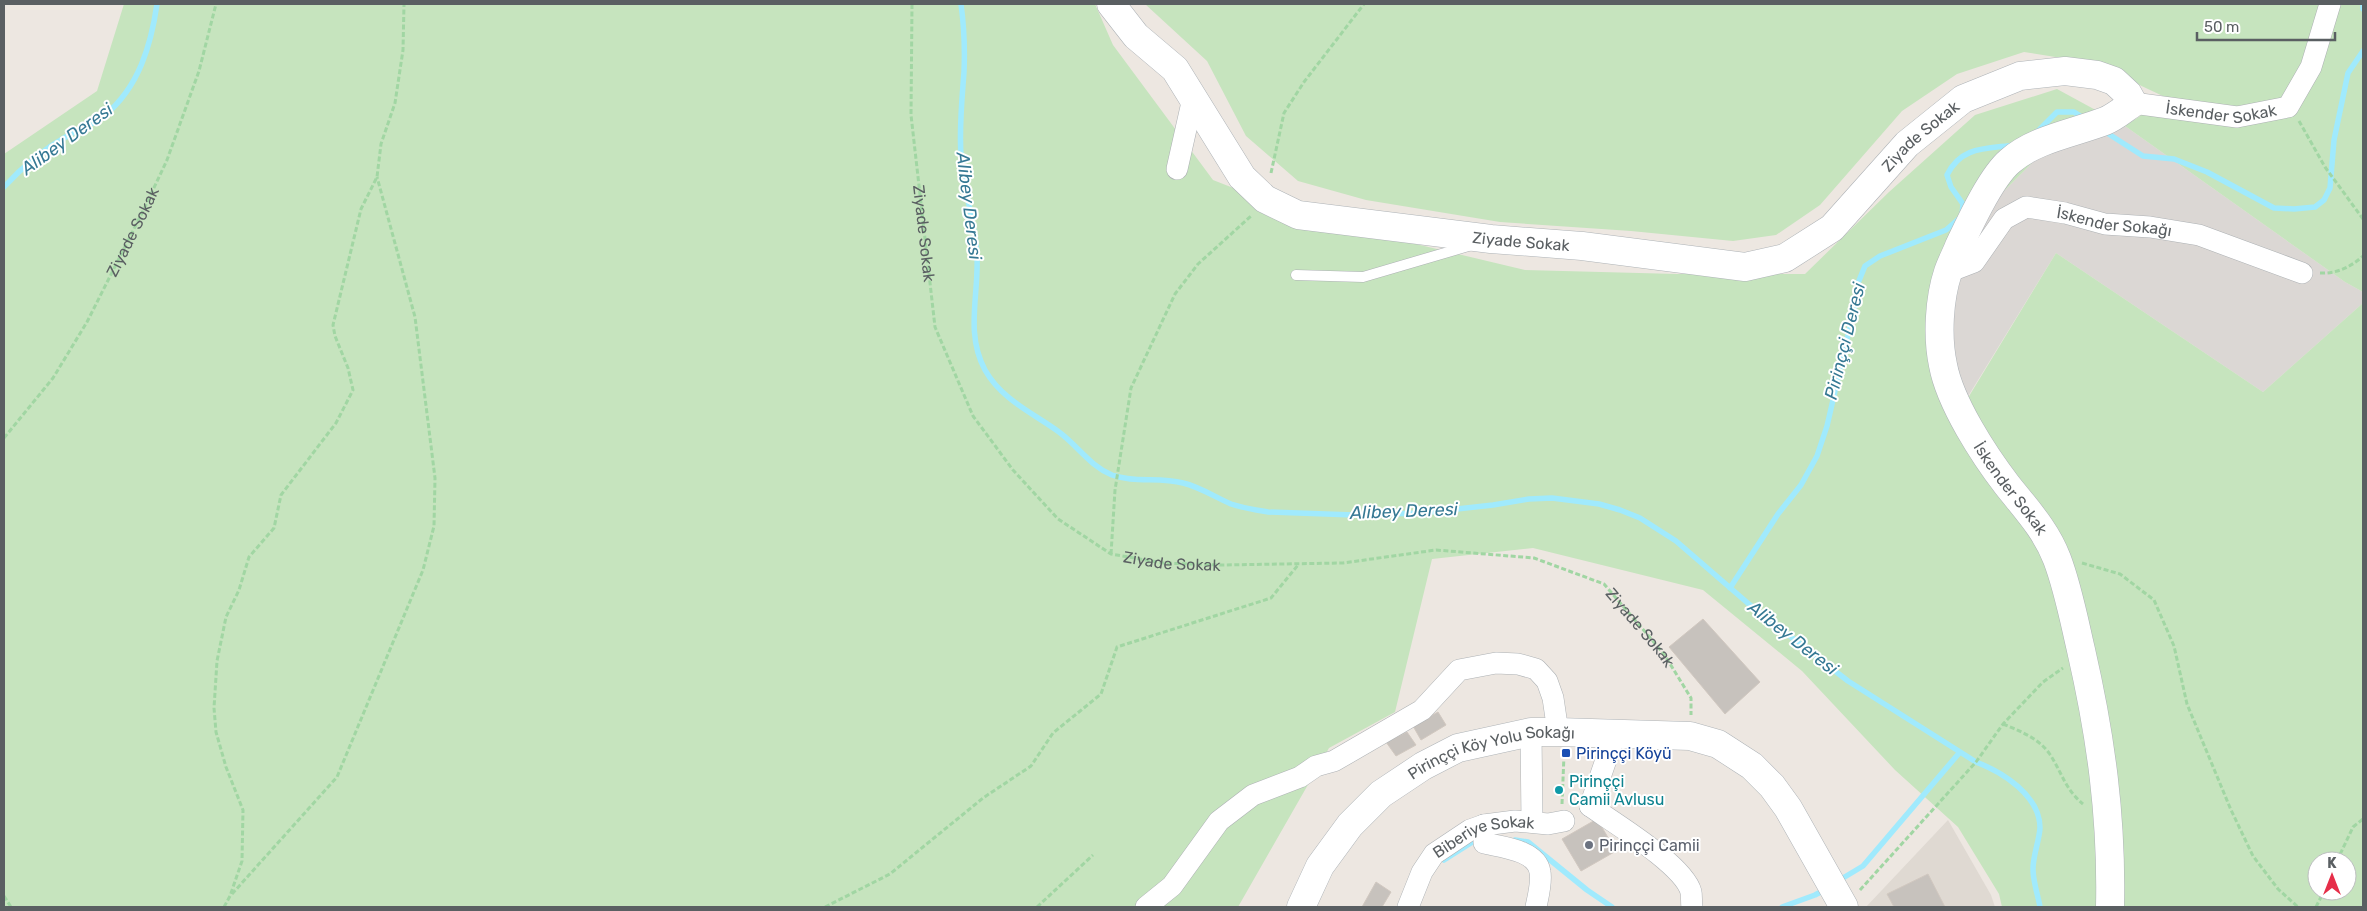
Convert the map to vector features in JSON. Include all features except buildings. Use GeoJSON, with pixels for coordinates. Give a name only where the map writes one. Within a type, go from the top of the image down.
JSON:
{"type":"FeatureCollection","features":[{"type":"Feature","properties":{"kind":"street","name":"Ziyade Sokak"},"geometry":{"type":"LineString","coordinates":[[1111,4],[1136,36],[1175,69],[1242,176],[1265,199],[1298,215],[1490,239],[1582,246],[1744,267],[1785,258],[1832,228],[1907,144],[1963,99],[2020,76],[2065,71],[2097,74],[2114,81],[2128,94],[2133,103]]}},
{"type":"Feature","properties":{"kind":"street","name":"İskender Sokak"},"geometry":{"type":"LineString","coordinates":[[2110,907],[2111,849],[2101,751],[2091,692],[2082,655],[2056,558],[2040,523],[2007,484],[1972,435],[1954,398],[1943,366],[1940,316],[1948,272],[1967,228],[2000,171],[2022,152],[2107,120],[2133,103],[2237,117],[2288,107],[2311,67],[2330,4]]}},
{"type":"Feature","properties":{"kind":"street"},"geometry":{"type":"LineString","coordinates":[[1177,169],[1193,98]]}},
{"type":"Feature","properties":{"kind":"street","name":"İskender Sokağı"},"geometry":{"type":"LineString","coordinates":[[1948,272],[1974,262],[2004,219],[2026,207],[2066,213],[2105,224],[2150,227],[2199,235],[2302,273]]}},
{"type":"Feature","properties":{"kind":"street"},"geometry":{"type":"LineString","coordinates":[[1146,907],[1172,886],[1218,821],[1253,795],[1300,777],[1316,766],[1334,761],[1422,710],[1459,670],[1496,663],[1518,664],[1536,669],[1547,681],[1561,732]]}},
{"type":"Feature","properties":{"kind":"street"},"geometry":{"type":"LineString","coordinates":[[1531,732],[1532,822]]}},
{"type":"Feature","properties":{"kind":"street","name":"Pirinççi Köy Yolu Sokağı"},"geometry":{"type":"LineString","coordinates":[[1301,907],[1320,866],[1350,825],[1381,794],[1423,766],[1458,748],[1531,732],[1690,736],[1718,744],[1752,766],[1766,780],[1788,808],[1841,893]]}},
{"type":"Feature","properties":{"kind":"street"},"geometry":{"type":"LineString","coordinates":[[1615,734],[1573,812],[1668,860],[1682,875],[1691,891],[1692,907]]}},
{"type":"Feature","properties":{"kind":"street","name":"Biberiye Sokak"},"geometry":{"type":"LineString","coordinates":[[1408,907],[1422,872],[1434,854],[1470,830],[1484,825],[1514,821],[1548,824],[1573,812]]}},
{"type":"Feature","properties":{"kind":"street"},"geometry":{"type":"LineString","coordinates":[[1484,825],[1484,843],[1525,854],[1537,862],[1541,873],[1536,907]]}},
{"type":"Feature","properties":{"kind":"lane"},"geometry":{"type":"LineString","coordinates":[[1296,275],[1362,277],[1490,239]]}},
{"type":"Feature","properties":{"kind":"path","name":"Ziyade Sokak"},"geometry":{"type":"LineString","coordinates":[[4,438],[53,378],[87,322],[145,207],[167,160],[199,71],[216,4]]}},
{"type":"Feature","properties":{"kind":"path"},"geometry":{"type":"LineString","coordinates":[[224,907],[230,896],[242,861],[243,810],[226,767],[216,732],[214,708],[217,661],[226,617],[238,590],[249,557],[274,528],[281,495],[336,424],[353,390],[348,368],[335,336],[333,325],[360,210],[377,177],[381,144],[395,103],[399,80],[404,4]]}},
{"type":"Feature","properties":{"kind":"path","name":"Ziyade Sokak"},"geometry":{"type":"LineString","coordinates":[[912,4],[911,115],[935,327],[973,416],[1013,470],[1058,519],[1111,554],[1163,563],[1223,566],[1343,563],[1436,550],[1534,558],[1604,584],[1664,654],[1691,698],[1690,736]]}},
{"type":"Feature","properties":{"kind":"path"},"geometry":{"type":"LineString","coordinates":[[1111,554],[1115,490],[1131,388],[1175,294],[1198,264],[1250,217],[1265,199],[1284,113],[1304,82],[1364,4]]}},
{"type":"Feature","properties":{"kind":"path"},"geometry":{"type":"LineString","coordinates":[[2288,107],[2304,129],[2325,167],[2363,218]]}},
{"type":"Feature","properties":{"kind":"path"},"geometry":{"type":"LineString","coordinates":[[230,896],[336,777],[423,570],[434,526],[435,478],[414,317],[377,177]]}},
{"type":"Feature","properties":{"kind":"path"},"geometry":{"type":"LineString","coordinates":[[2302,273],[2328,274],[2351,266],[2363,256]]}},
{"type":"Feature","properties":{"kind":"path"},"geometry":{"type":"LineString","coordinates":[[2056,558],[2120,574],[2154,600],[2174,646],[2187,704],[2231,810],[2254,856],[2278,889],[2298,907]]}},
{"type":"Feature","properties":{"kind":"path"},"geometry":{"type":"LineString","coordinates":[[825,907],[890,874],[984,798],[1032,766],[1053,733],[1101,694],[1117,647],[1271,598],[1299,564]]}},
{"type":"Feature","properties":{"kind":"path"},"geometry":{"type":"LineString","coordinates":[[1841,893],[1962,778],[2003,724],[2043,682],[2082,655]]}},
{"type":"Feature","properties":{"kind":"path"},"geometry":{"type":"LineString","coordinates":[[2003,724],[2030,736],[2048,752],[2071,794],[2109,825]]}},
{"type":"Feature","properties":{"kind":"path"},"geometry":{"type":"LineString","coordinates":[[1561,732],[1573,812]]}},
{"type":"Feature","properties":{"kind":"path"},"geometry":{"type":"LineString","coordinates":[[2342,851],[2353,827],[2363,819]]}},
{"type":"Feature","properties":{"kind":"path"},"geometry":{"type":"LineString","coordinates":[[1037,907],[1093,855]]}},
{"type":"Feature","properties":{"kind":"path"},"geometry":{"type":"LineString","coordinates":[[4,896],[11,907]]}},
{"type":"Feature","properties":{"kind":"shaded area"},"geometry":{"type":"Polygon","coordinates":[[[2125,126],[2345,282],[2363,292],[2363,303],[2263,392],[2056,253],[1959,411],[1944,348],[1953,270],[1999,196],[2047,148],[2125,126]]]}},
{"type":"Feature","properties":{"kind":"shaded area"},"geometry":{"type":"Polygon","coordinates":[[[1948,820],[1991,895],[1995,907],[1866,907],[1948,820]]]}},
{"type":"Feature","properties":{"kind":"green space"},"geometry":{"type":"Polygon","coordinates":[[[124,4],[1095,4],[1113,45],[1213,180],[1315,220],[1525,270],[1677,274],[1805,274],[1889,192],[1975,115],[2057,89],[2125,126],[2047,148],[1999,196],[1953,270],[1944,348],[1960,411],[2056,253],[2263,392],[2363,303],[2363,907],[2002,907],[1999,894],[1958,827],[1895,770],[1802,671],[1703,590],[1533,548],[1432,559],[1395,712],[1329,748],[1238,907],[4,907],[4,154],[97,91],[124,4]]]}},
{"type":"Feature","properties":{"kind":"green space"},"geometry":{"type":"Polygon","coordinates":[[[1145,4],[2363,4],[2363,292],[2345,282],[2125,126],[2167,98],[2093,63],[2024,52],[1957,74],[1902,111],[1820,205],[1776,235],[1733,241],[1631,231],[1500,222],[1366,200],[1298,181],[1246,136],[1207,61],[1145,4]]]}},
{"type":"Feature","properties":{"kind":"waterway","name":"Alibey Deresi"},"geometry":{"type":"LineString","coordinates":[[4,187],[42,152],[101,118],[117,104],[127,92],[142,64],[151,35],[157,4]]}},
{"type":"Feature","properties":{"kind":"waterway","name":"Alibey Deresi"},"geometry":{"type":"LineString","coordinates":[[961,4],[964,29],[964,72],[960,145],[962,168],[977,255],[974,328],[979,356],[985,370],[1000,390],[1009,398],[1066,437],[1097,466],[1112,475],[1129,479],[1165,480],[1183,483],[1231,504],[1254,510],[1354,515],[1421,513],[1529,499],[1552,498],[1599,504],[1640,518],[1676,541],[1750,605],[1848,681],[1976,762],[1997,772],[2018,786],[2034,805],[2038,816],[2040,828],[2033,869],[2040,907]]}},
{"type":"Feature","properties":{"kind":"waterway","name":"Pirinççi Deresi"},"geometry":{"type":"LineString","coordinates":[[2363,4],[2363,9]]}},
{"type":"Feature","properties":{"kind":"waterway","name":"Pirinççi Deresi"},"geometry":{"type":"LineString","coordinates":[[2104,131],[2143,156],[2174,159],[2207,172],[2274,208],[2315,207],[2324,200],[2330,188],[2334,140],[2348,73],[2363,51]]}},
{"type":"Feature","properties":{"kind":"waterway","name":"Pirinççi Deresi"},"geometry":{"type":"LineString","coordinates":[[2036,133],[2057,112],[2074,112],[2085,119]]}},
{"type":"Feature","properties":{"kind":"waterway","name":"Pirinççi Deresi"},"geometry":{"type":"LineString","coordinates":[[1730,588],[1778,514],[1801,485],[1817,456],[1827,426],[1854,309],[1858,283],[1865,266],[1880,256],[1946,230],[1962,216],[1963,204],[1951,187],[1947,175],[1959,159],[1975,151],[2015,145]]}},
{"type":"Feature","properties":{"kind":"waterway"},"geometry":{"type":"LineString","coordinates":[[1838,881],[1863,866],[1960,752]]}},
{"type":"Feature","properties":{"kind":"waterway"},"geometry":{"type":"LineString","coordinates":[[1515,840],[1528,842],[1587,890],[1612,907]]}},
{"type":"Feature","properties":{"kind":"waterway"},"geometry":{"type":"LineString","coordinates":[[1444,860],[1474,841]]}},
{"type":"Feature","properties":{"kind":"waterway"},"geometry":{"type":"LineString","coordinates":[[1782,907],[1826,889]]}},
{"type":"Feature","properties":{"kind":"place","name":"Pirinççi Köyü"},"geometry":{"type":"Point","coordinates":[1566,753]}},
{"type":"Feature","properties":{"kind":"place","name":"Pirinççi Camii Avlusu"},"geometry":{"type":"Point","coordinates":[1559,790]}},
{"type":"Feature","properties":{"kind":"place","name":"Pirinççi Camii"},"geometry":{"type":"Point","coordinates":[1589,845]}}]}
